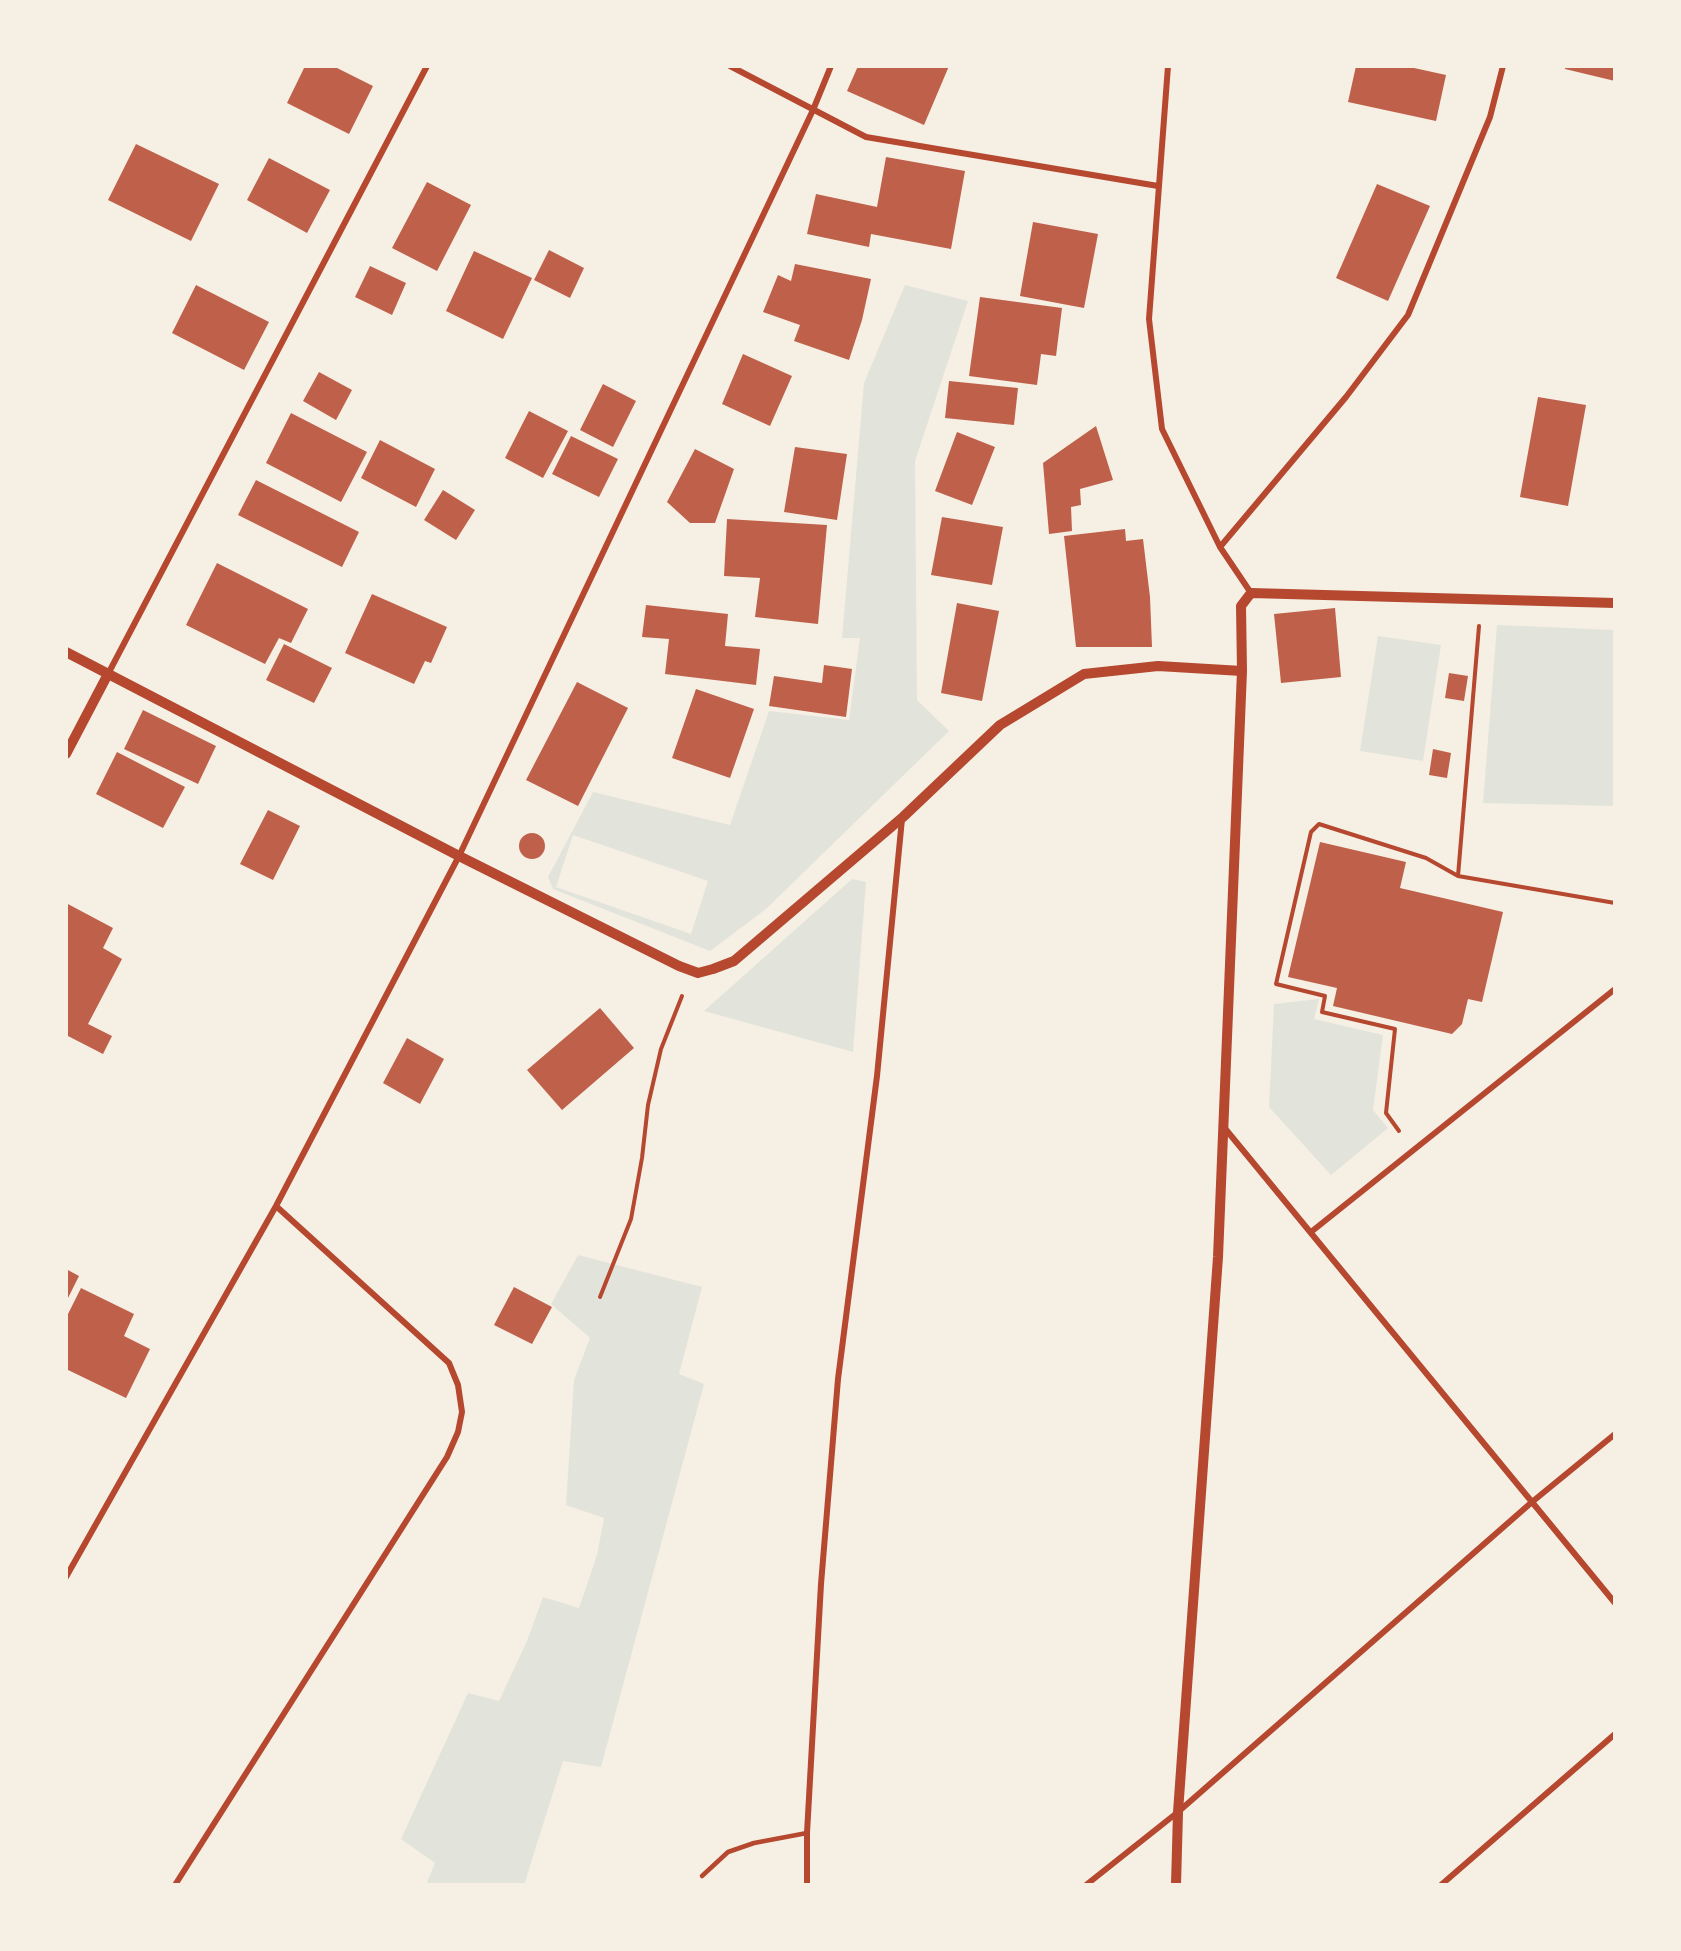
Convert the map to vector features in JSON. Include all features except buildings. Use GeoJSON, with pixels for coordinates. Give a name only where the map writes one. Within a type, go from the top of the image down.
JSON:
{"type":"FeatureCollection","features":[{"type":"Feature","properties":{"kind":"street"},"geometry":{"type":"LineString","coordinates":[[66,754],[426,66]]}},
{"type":"Feature","properties":{"kind":"street"},"geometry":{"type":"LineString","coordinates":[[730,66],[866,137],[1158,186]]}},
{"type":"Feature","properties":{"kind":"street"},"geometry":{"type":"LineString","coordinates":[[66,1577],[276,1206],[459,856],[813,110],[831,66]]}},
{"type":"Feature","properties":{"kind":"street"},"geometry":{"type":"LineString","coordinates":[[1168,66],[1149,319],[1162,429],[1220,547],[1251,593]]}},
{"type":"Feature","properties":{"kind":"street"},"geometry":{"type":"LineString","coordinates":[[1220,547],[1346,397],[1408,315],[1490,117],[1503,66]]}},
{"type":"Feature","properties":{"kind":"street"},"geometry":{"type":"LineString","coordinates":[[1251,593],[1615,603]]}},
{"type":"Feature","properties":{"kind":"street"},"geometry":{"type":"LineString","coordinates":[[1176,1885],[1178,1812],[1218,1257],[1242,671],[1241,606],[1251,593]]}},
{"type":"Feature","properties":{"kind":"street"},"geometry":{"type":"LineString","coordinates":[[66,652],[459,856],[679,966],[698,972],[734,961],[903,817],[1000,725],[1084,674],[1158,666],[1242,671]]}},
{"type":"Feature","properties":{"kind":"street"},"geometry":{"type":"LineString","coordinates":[[807,1885],[807,1833],[821,1584],[838,1379],[877,1076],[903,817]]}},
{"type":"Feature","properties":{"kind":"street"},"geometry":{"type":"LineString","coordinates":[[1311,1232],[1615,989]]}},
{"type":"Feature","properties":{"kind":"street"},"geometry":{"type":"LineString","coordinates":[[1223,1126],[1615,1603]]}},
{"type":"Feature","properties":{"kind":"street"},"geometry":{"type":"LineString","coordinates":[[175,1885],[447,1457],[458,1432],[462,1412],[458,1385],[449,1363],[276,1206]]}},
{"type":"Feature","properties":{"kind":"street"},"geometry":{"type":"LineString","coordinates":[[1086,1885],[1178,1812],[1532,1502],[1615,1434]]}},
{"type":"Feature","properties":{"kind":"street"},"geometry":{"type":"LineString","coordinates":[[1441,1885],[1615,1734]]}},
{"type":"Feature","properties":{"kind":"lane"},"geometry":{"type":"LineString","coordinates":[[702,1876],[728,1852],[754,1843],[807,1833]]}},
{"type":"Feature","properties":{"kind":"path"},"geometry":{"type":"LineString","coordinates":[[1458,876],[1482,599]]}},
{"type":"Feature","properties":{"kind":"path"},"geometry":{"type":"LineString","coordinates":[[1413,1151],[1386,1113],[1395,1029],[1322,1012],[1325,996],[1276,984],[1311,832],[1320,824],[1426,858],[1458,876],[1615,903]]}},
{"type":"Feature","properties":{"kind":"path"},"geometry":{"type":"LineString","coordinates":[[600,1297],[631,1219],[642,1158],[648,1105],[658,1060],[684,991],[679,966]]}},
{"type":"Feature","properties":{"kind":"shaded area"},"geometry":{"type":"Polygon","coordinates":[[[905,285],[968,301],[915,461],[917,700],[949,731],[766,909],[710,951],[553,889],[548,877],[593,792],[730,825],[769,711],[849,720],[860,638],[842,638],[864,383],[905,285]],[[573,835],[556,887],[691,934],[708,881],[573,835]]]}},
{"type":"Feature","properties":{"kind":"shaded area"},"geometry":{"type":"Polygon","coordinates":[[[1497,625],[1615,630],[1615,806],[1483,803],[1497,625]]]}},
{"type":"Feature","properties":{"kind":"shaded area"},"geometry":{"type":"Polygon","coordinates":[[[1378,636],[1441,645],[1423,761],[1360,751],[1378,636]]]}},
{"type":"Feature","properties":{"kind":"shaded area"},"geometry":{"type":"Polygon","coordinates":[[[852,879],[866,882],[853,1052],[704,1011],[852,879]]]}},
{"type":"Feature","properties":{"kind":"shaded area"},"geometry":{"type":"Polygon","coordinates":[[[1319,999],[1314,1019],[1383,1035],[1373,1110],[1388,1128],[1331,1175],[1269,1107],[1274,1004],[1319,999]]]}},
{"type":"Feature","properties":{"kind":"shaded area"},"geometry":{"type":"Polygon","coordinates":[[[578,1255],[702,1287],[679,1374],[704,1384],[601,1767],[563,1761],[524,1885],[426,1885],[435,1863],[401,1839],[468,1693],[499,1701],[527,1641],[543,1597],[579,1608],[597,1555],[604,1518],[566,1505],[574,1380],[590,1338],[551,1304],[578,1255]]]}}]}
